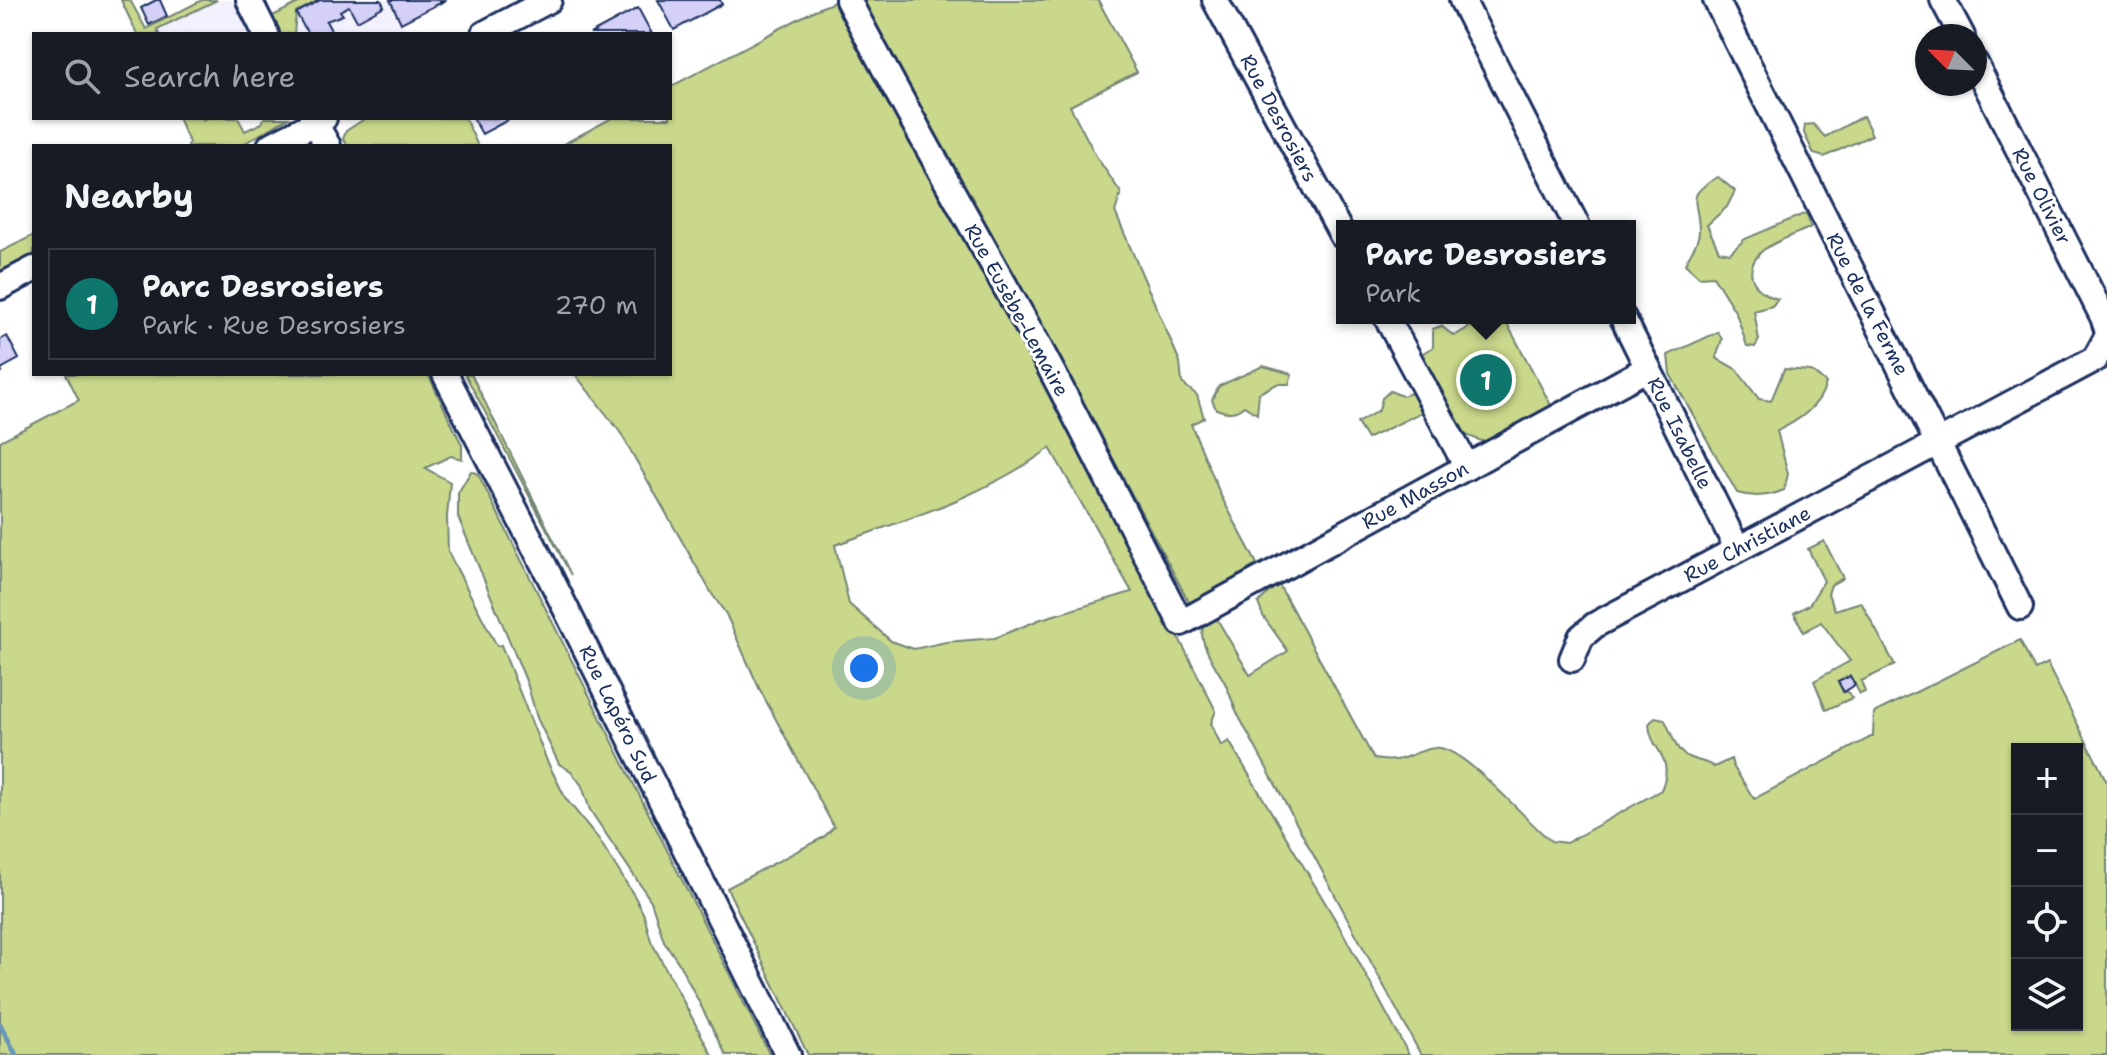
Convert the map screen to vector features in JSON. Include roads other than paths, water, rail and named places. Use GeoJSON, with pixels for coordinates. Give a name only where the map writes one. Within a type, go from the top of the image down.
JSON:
{"type":"FeatureCollection","features":[{"type":"Feature","properties":{"kind":"street"},"geometry":{"type":"LineString","coordinates":[[249,0],[265,32]]}},
{"type":"Feature","properties":{"kind":"street"},"geometry":{"type":"LineString","coordinates":[[488,32],[549,0]]}},
{"type":"Feature","properties":{"kind":"street","name":"Rue Eusèbe-Lemaire"},"geometry":{"type":"LineString","coordinates":[[848,0],[1111,482],[1181,623]]}},
{"type":"Feature","properties":{"kind":"street","name":"Rue Desrosiers"},"geometry":{"type":"LineString","coordinates":[[1215,0],[1336,224]]}},
{"type":"Feature","properties":{"kind":"street"},"geometry":{"type":"LineString","coordinates":[[1462,0],[1574,220]]}},
{"type":"Feature","properties":{"kind":"street","name":"Rue de la Ferme"},"geometry":{"type":"LineString","coordinates":[[1716,0],[2020,607]]}},
{"type":"Feature","properties":{"kind":"street"},"geometry":{"type":"LineString","coordinates":[[1943,0],[1956,24]]}},
{"type":"Feature","properties":{"kind":"street","name":"Rue Olivier"},"geometry":{"type":"LineString","coordinates":[[1987,87],[2107,329]]}},
{"type":"Feature","properties":{"kind":"street"},"geometry":{"type":"LineString","coordinates":[[274,144],[316,120],[327,144]]}},
{"type":"Feature","properties":{"kind":"street"},"geometry":{"type":"LineString","coordinates":[[0,287],[32,270]]}},
{"type":"Feature","properties":{"kind":"street"},"geometry":{"type":"LineString","coordinates":[[1390,324],[1467,467]]}},
{"type":"Feature","properties":{"kind":"street","name":"Rue Isabelle"},"geometry":{"type":"LineString","coordinates":[[1626,324],[1737,548]]}},
{"type":"Feature","properties":{"kind":"street"},"geometry":{"type":"LineString","coordinates":[[1938,444],[2095,359],[2107,337]]}},
{"type":"Feature","properties":{"kind":"street","name":"Rue Masson"},"geometry":{"type":"LineString","coordinates":[[1181,623],[1648,368]]}},
{"type":"Feature","properties":{"kind":"street","name":"Rue Lapéro Sud"},"geometry":{"type":"LineString","coordinates":[[446,376],[550,577],[788,1055]]}},
{"type":"Feature","properties":{"kind":"street","name":"Rue Christiane"},"geometry":{"type":"LineString","coordinates":[[1572,659],[1577,644],[1587,630],[1938,444]]}},
{"type":"Feature","properties":{"kind":"waterway"},"geometry":{"type":"LineString","coordinates":[[0,1024],[16,1055]]}},
{"type":"Feature","properties":{"kind":"place","name":"Parc Desrosiers"},"geometry":{"type":"Point","coordinates":[1486,380]}}]}
